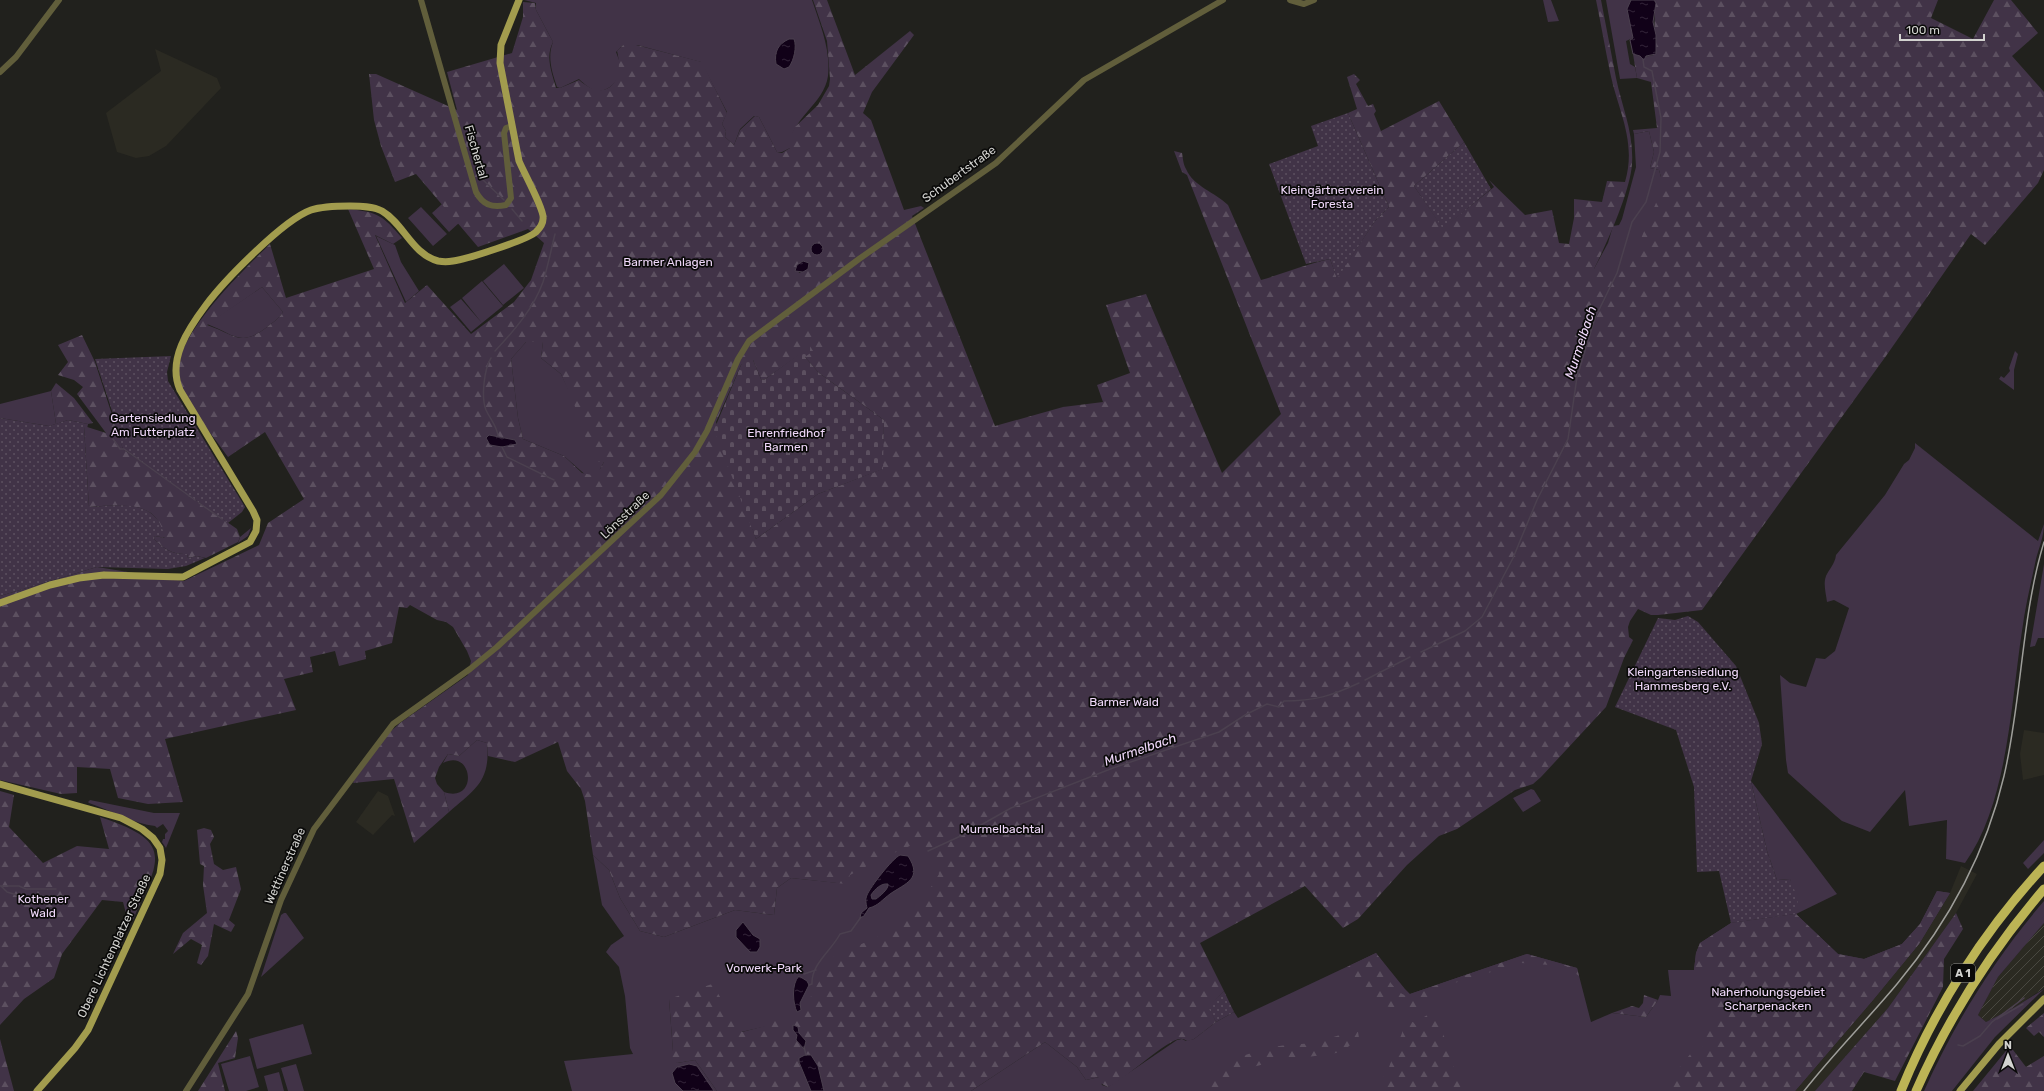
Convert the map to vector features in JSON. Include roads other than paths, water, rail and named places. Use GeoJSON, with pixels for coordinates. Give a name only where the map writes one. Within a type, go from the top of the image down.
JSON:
{"type":"FeatureCollection","features":[{"type":"Feature","properties":{"kind":"highway","name":"A 1"},"geometry":{"type":"LineString","coordinates":[[1901,1091],[1921,1045],[1952,989],[1995,925],[2044,866]]}},
{"type":"Feature","properties":{"kind":"highway","name":"A 1"},"geometry":{"type":"LineString","coordinates":[[1916,1091],[1933,1052],[1966,993],[2003,939],[2044,889]]}},
{"type":"Feature","properties":{"kind":"main road"},"geometry":{"type":"LineString","coordinates":[[0,603],[50,585],[104,574],[183,577],[250,542],[256,531],[257,520],[180,390],[175,376],[176,359],[199,315],[227,279],[296,218],[312,210],[357,206],[376,208],[390,217],[412,243],[426,255],[439,261],[446,262],[459,260],[531,236],[541,225],[543,214],[525,176],[512,126],[500,63],[500,50],[519,0]]}},
{"type":"Feature","properties":{"kind":"main road","name":"Obere Lichtenplatzer Straße"},"geometry":{"type":"LineString","coordinates":[[0,784],[121,818],[142,829],[153,838],[162,855],[160,874],[150,898],[88,1030],[75,1048],[37,1091]]}},
{"type":"Feature","properties":{"kind":"main road"},"geometry":{"type":"LineString","coordinates":[[1960,1091],[1999,1044],[2044,999]]}},
{"type":"Feature","properties":{"kind":"street"},"geometry":{"type":"LineString","coordinates":[[0,72],[16,57],[59,0]]}},
{"type":"Feature","properties":{"kind":"street","name":"Fischertal"},"geometry":{"type":"LineString","coordinates":[[421,0],[476,192],[480,199],[492,206],[506,205],[511,198],[504,133],[506,128],[512,126]]}},
{"type":"Feature","properties":{"kind":"street","name":"Schubertstraße"},"geometry":{"type":"LineString","coordinates":[[749,341],[859,259],[996,163],[1084,80],[1223,0]]}},
{"type":"Feature","properties":{"kind":"street"},"geometry":{"type":"LineString","coordinates":[[1290,0],[1304,4],[1314,0]]}},
{"type":"Feature","properties":{"kind":"street","name":"Lönsstraße"},"geometry":{"type":"LineString","coordinates":[[470,669],[497,647],[661,495],[695,452],[707,432],[738,360],[749,341]]}},
{"type":"Feature","properties":{"kind":"street","name":"Wettinerstraße"},"geometry":{"type":"LineString","coordinates":[[186,1091],[248,994],[281,900],[314,829],[394,724],[470,669]]}},
{"type":"Feature","properties":{"kind":"water"},"geometry":{"type":"Polygon","coordinates":[[[1631,0],[1654,0],[1656,3],[1653,22],[1656,35],[1656,54],[1646,56],[1644,60],[1640,56],[1633,54],[1630,40],[1633,38],[1627,9],[1631,0]]]}},
{"type":"Feature","properties":{"kind":"water"},"geometry":{"type":"Polygon","coordinates":[[[789,39],[794,39],[794,53],[789,67],[784,69],[776,64],[776,52],[782,43],[789,39]]]}},
{"type":"Feature","properties":{"kind":"water"},"geometry":{"type":"Polygon","coordinates":[[[815,243],[819,243],[823,249],[819,255],[815,255],[811,251],[811,247],[815,243]]]}},
{"type":"Feature","properties":{"kind":"water"},"geometry":{"type":"Polygon","coordinates":[[[803,261],[809,263],[808,269],[803,272],[795,271],[797,265],[803,261]]]}},
{"type":"Feature","properties":{"kind":"water"},"geometry":{"type":"Polygon","coordinates":[[[489,435],[515,440],[517,444],[502,447],[490,445],[486,438],[489,435]]]}},
{"type":"Feature","properties":{"kind":"water"},"geometry":{"type":"Polygon","coordinates":[[[900,855],[908,856],[914,870],[911,880],[878,904],[869,908],[864,916],[860,918],[861,913],[867,908],[866,898],[869,891],[896,857],[900,855]],[[883,884],[878,887],[871,895],[872,899],[876,899],[880,896],[888,884],[883,884]]]}},
{"type":"Feature","properties":{"kind":"water"},"geometry":{"type":"Polygon","coordinates":[[[743,922],[753,935],[760,939],[760,947],[757,952],[750,952],[736,937],[736,930],[743,922]]]}},
{"type":"Feature","properties":{"kind":"water"},"geometry":{"type":"Polygon","coordinates":[[[799,976],[807,981],[809,985],[800,1003],[801,1010],[797,1012],[794,1004],[794,989],[796,980],[799,976]]]}},
{"type":"Feature","properties":{"kind":"water"},"geometry":{"type":"Polygon","coordinates":[[[793,1025],[798,1027],[799,1033],[806,1041],[804,1049],[796,1040],[797,1035],[793,1030],[793,1025]]]}},
{"type":"Feature","properties":{"kind":"water"},"geometry":{"type":"Polygon","coordinates":[[[805,1055],[811,1055],[818,1066],[824,1091],[811,1091],[799,1062],[799,1058],[805,1055]]]}},
{"type":"Feature","properties":{"kind":"water"},"geometry":{"type":"Polygon","coordinates":[[[689,1064],[697,1066],[714,1091],[683,1091],[675,1083],[672,1073],[677,1067],[689,1064]]]}},
{"type":"Feature","properties":{"kind":"waterway","name":"Murmelbach"},"geometry":{"type":"LineString","coordinates":[[1421,652],[1465,631],[1482,617],[1513,558],[1537,500],[1568,439],[1577,377],[1595,318],[1617,273],[1632,222],[1646,202],[1660,152],[1661,118],[1652,71],[1644,67],[1643,59]]}},
{"type":"Feature","properties":{"kind":"waterway"},"geometry":{"type":"LineString","coordinates":[[468,141],[482,179],[504,200]]}},
{"type":"Feature","properties":{"kind":"waterway"},"geometry":{"type":"LineString","coordinates":[[512,209],[522,221]]}},
{"type":"Feature","properties":{"kind":"waterway"},"geometry":{"type":"LineString","coordinates":[[495,351],[509,336],[529,310],[539,292],[545,276],[555,234]]}},
{"type":"Feature","properties":{"kind":"waterway"},"geometry":{"type":"LineString","coordinates":[[491,358],[485,376],[484,405],[495,426],[498,436]]}},
{"type":"Feature","properties":{"kind":"waterway"},"geometry":{"type":"LineString","coordinates":[[113,439],[120,449],[124,449],[195,500]]}},
{"type":"Feature","properties":{"kind":"waterway"},"geometry":{"type":"LineString","coordinates":[[502,447],[507,457],[554,480]]}},
{"type":"Feature","properties":{"kind":"waterway"},"geometry":{"type":"LineString","coordinates":[[199,503],[222,519]]}},
{"type":"Feature","properties":{"kind":"waterway","name":"Murmelbach"},"geometry":{"type":"LineString","coordinates":[[1365,680],[1410,657]]}},
{"type":"Feature","properties":{"kind":"waterway","name":"Murmelbach"},"geometry":{"type":"LineString","coordinates":[[928,851],[965,834],[1011,808],[1113,768],[1219,732],[1245,715],[1267,704],[1279,707],[1284,701],[1323,697],[1359,683]]}},
{"type":"Feature","properties":{"kind":"waterway"},"geometry":{"type":"LineString","coordinates":[[0,886],[19,886],[26,889],[56,889]]}},
{"type":"Feature","properties":{"kind":"waterway"},"geometry":{"type":"LineString","coordinates":[[1,886],[7,892],[17,895]]}},
{"type":"Feature","properties":{"kind":"waterway","name":"Murmelbach"},"geometry":{"type":"LineString","coordinates":[[809,985],[812,984],[818,964],[840,934],[851,931],[861,917]]}},
{"type":"Feature","properties":{"kind":"waterway"},"geometry":{"type":"LineString","coordinates":[[804,974],[816,970]]}},
{"type":"Feature","properties":{"kind":"waterway"},"geometry":{"type":"LineString","coordinates":[[1958,1045],[1963,1046],[1980,1036],[1992,1022],[2024,998]]}},
{"type":"Feature","properties":{"kind":"waterway"},"geometry":{"type":"LineString","coordinates":[[1997,1019],[2023,1004]]}},
{"type":"Feature","properties":{"kind":"waterway","name":"Murmelbach"},"geometry":{"type":"LineString","coordinates":[[804,1047],[806,1055]]}},
{"type":"Feature","properties":{"kind":"railway"},"geometry":{"type":"LineString","coordinates":[[1804,1091],[1886,997],[1915,961],[1948,912],[1987,833],[2004,776],[2010,747],[2026,629],[2036,571],[2044,542]]}},
{"type":"Feature","properties":{"kind":"park label","name":"Kleingärtnerverein Foresta"},"geometry":{"type":"Point","coordinates":[1332,197]}},
{"type":"Feature","properties":{"kind":"park label","name":"Barmer Anlagen"},"geometry":{"type":"Point","coordinates":[668,262]}},
{"type":"Feature","properties":{"kind":"park label","name":"Gartensiedlung Am Futterplatz"},"geometry":{"type":"Point","coordinates":[153,425]}},
{"type":"Feature","properties":{"kind":"park label","name":"Ehrenfriedhof Barmen"},"geometry":{"type":"Point","coordinates":[786,440]}},
{"type":"Feature","properties":{"kind":"park label","name":"Kleingartensiedlung Hammesberg e.V."},"geometry":{"type":"Point","coordinates":[1683,679]}},
{"type":"Feature","properties":{"kind":"park label","name":"Barmer Wald"},"geometry":{"type":"Point","coordinates":[1124,702]}},
{"type":"Feature","properties":{"kind":"park label","name":"Murmelbachtal"},"geometry":{"type":"Point","coordinates":[1002,829]}},
{"type":"Feature","properties":{"kind":"park label","name":"Kothener Wald"},"geometry":{"type":"Point","coordinates":[43,906]}},
{"type":"Feature","properties":{"kind":"park label","name":"Vorwerk-Park"},"geometry":{"type":"Point","coordinates":[764,968]}},
{"type":"Feature","properties":{"kind":"park label","name":"Naherholungsgebiet Scharpenacken"},"geometry":{"type":"Point","coordinates":[1768,999]}}]}
